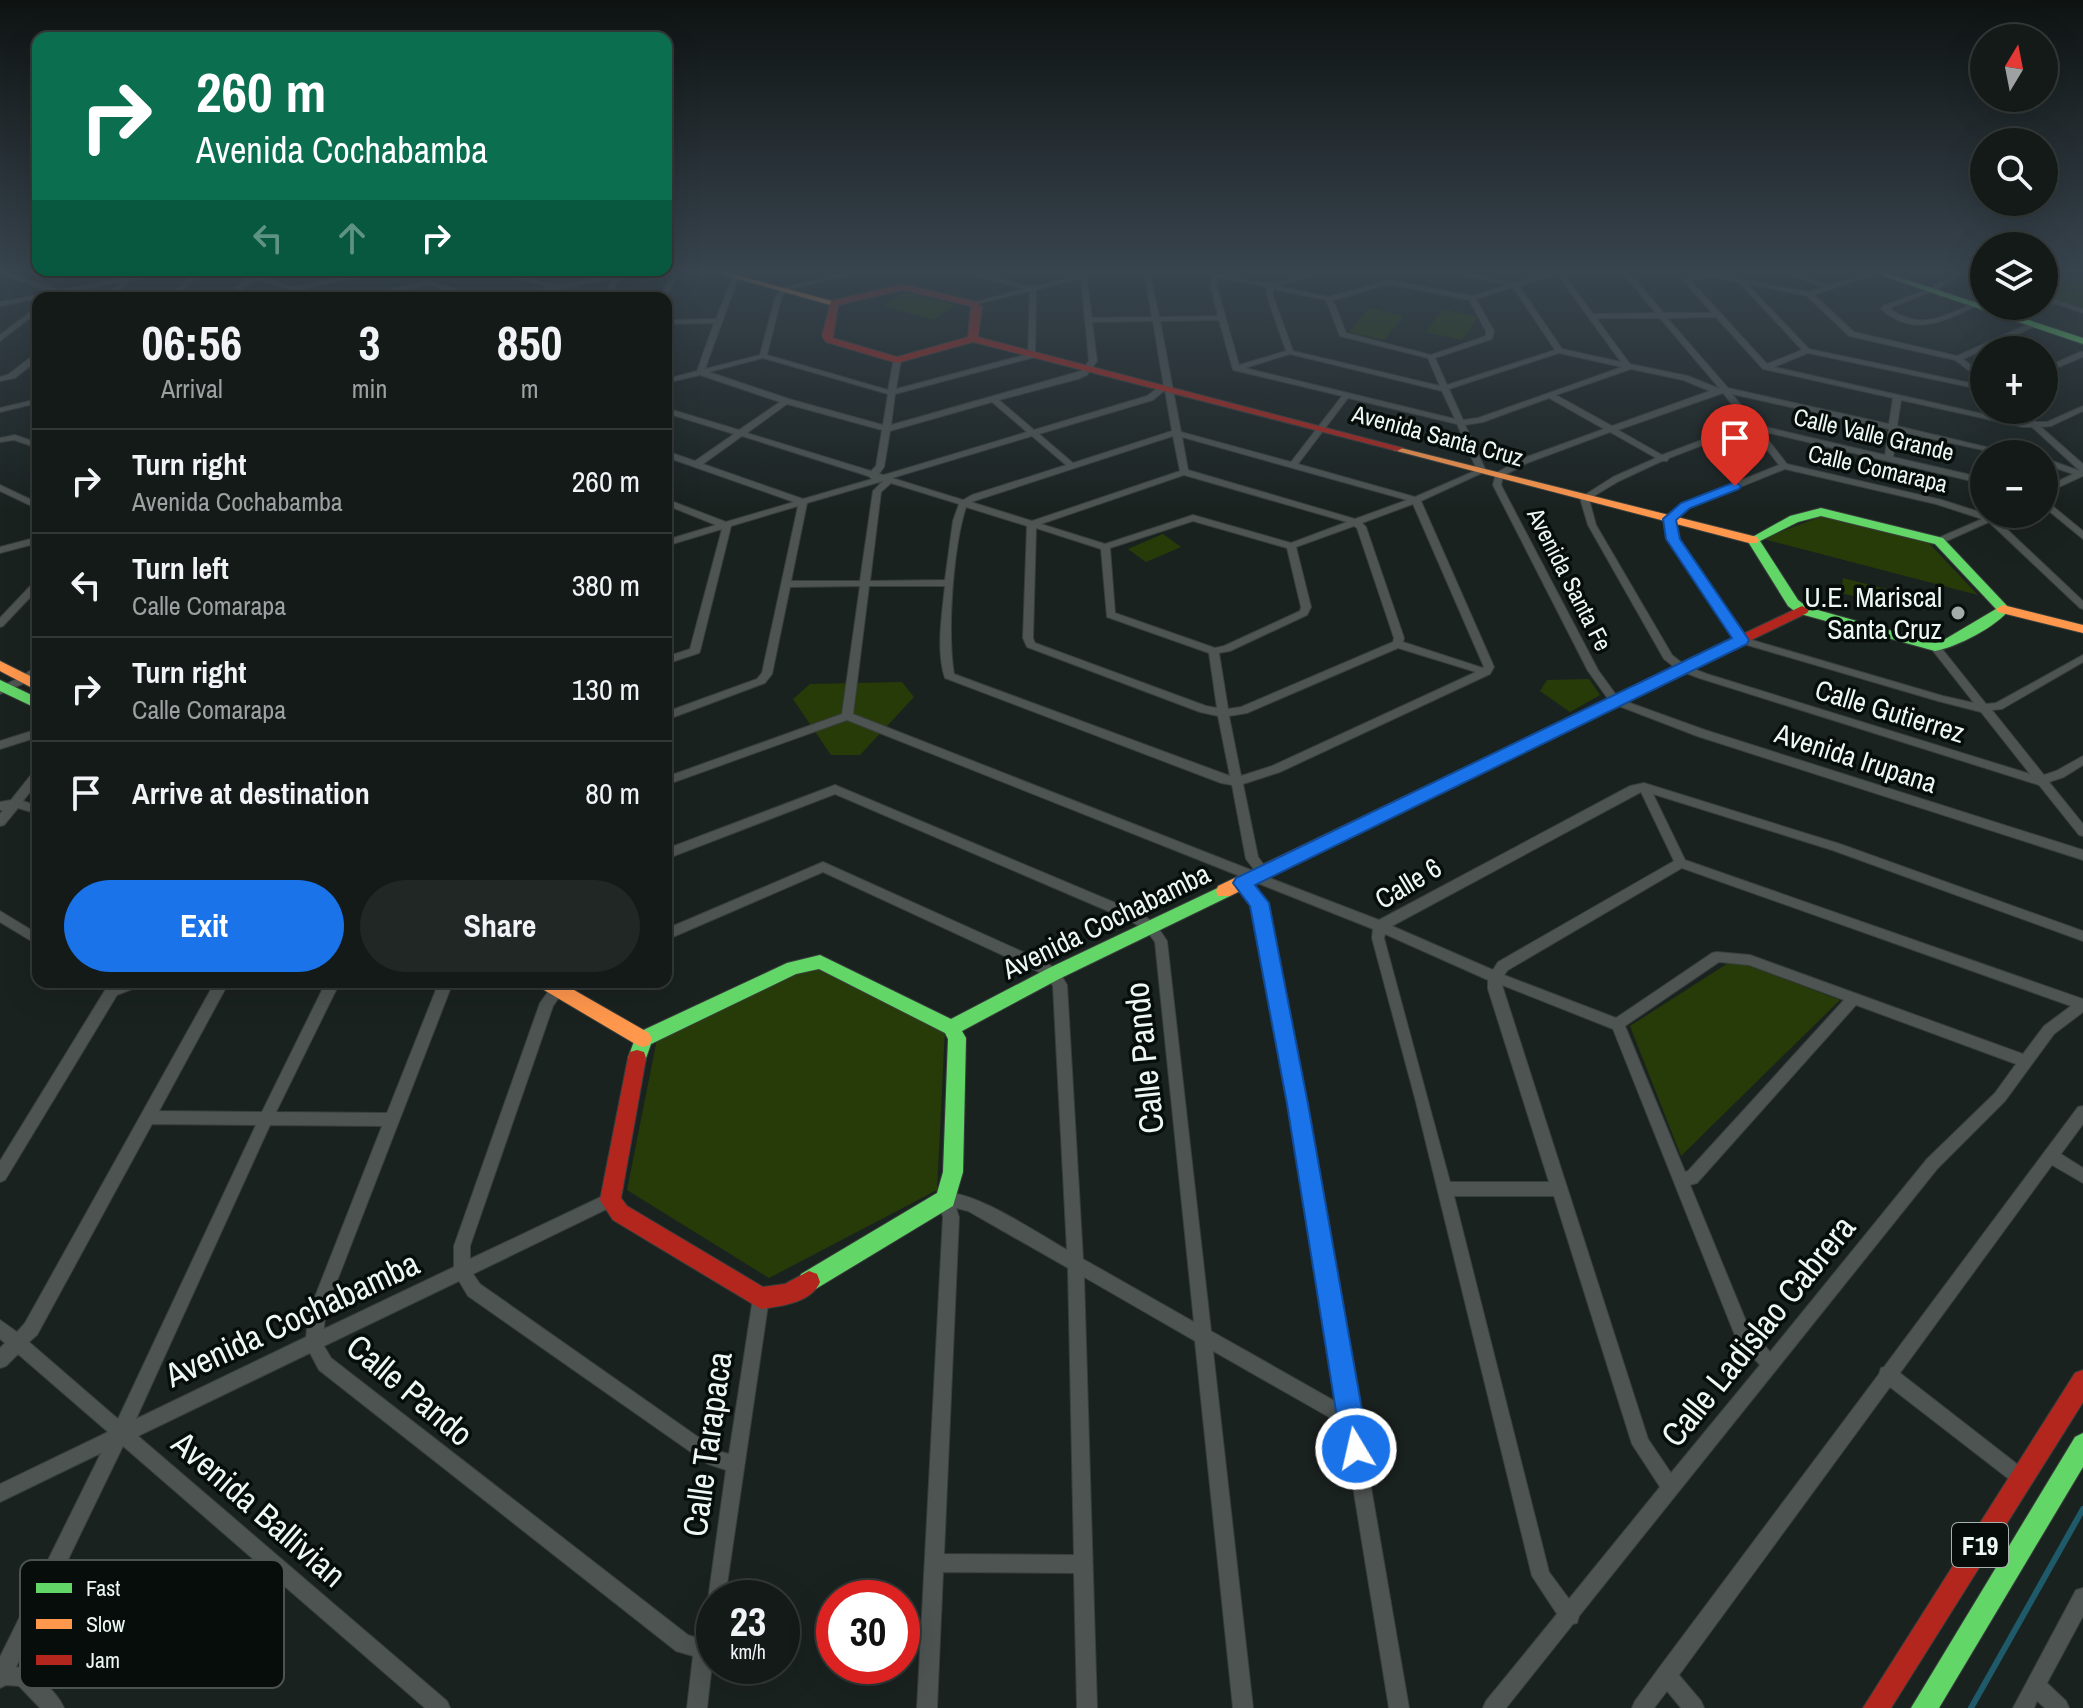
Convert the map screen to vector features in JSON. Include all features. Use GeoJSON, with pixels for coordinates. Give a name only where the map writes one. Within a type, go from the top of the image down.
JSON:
{"type":"FeatureCollection","features":[{"type":"Feature","properties":{"kind":"main road"},"geometry":{"type":"LineString","coordinates":[[869,352],[897,360],[927,352]]}},
{"type":"Feature","properties":{"kind":"main road","name":"Avenida Santa Cruz"},"geometry":{"type":"LineString","coordinates":[[1020,352],[1753,540]]}},
{"type":"Feature","properties":{"kind":"main road"},"geometry":{"type":"LineString","coordinates":[[2003,609],[1998,615],[1946,645],[1935,647],[1802,610],[1793,603],[1753,540],[1794,519],[1821,512],[1939,541],[2003,609],[2083,629]]}},
{"type":"Feature","properties":{"kind":"main road","name":"Avenida Cochabamba"},"geometry":{"type":"LineString","coordinates":[[951,1028],[1053,974],[1802,610]]}},
{"type":"Feature","properties":{"kind":"main road"},"geometry":{"type":"LineString","coordinates":[[0,665],[32,677]]}},
{"type":"Feature","properties":{"kind":"main road"},"geometry":{"type":"LineString","coordinates":[[2,689],[32,702]]}},
{"type":"Feature","properties":{"kind":"main road"},"geometry":{"type":"LineString","coordinates":[[820,962],[951,1028],[957,1038],[953,1172],[946,1199],[788,1294],[761,1298],[620,1213],[610,1200],[643,1039],[793,968],[820,962]]}},
{"type":"Feature","properties":{"kind":"main road"},"geometry":{"type":"LineString","coordinates":[[561,988],[643,1039]]}},
{"type":"Feature","properties":{"kind":"main road","name":"F19"},"geometry":{"type":"LineString","coordinates":[[1876,1708],[2083,1381]]}},
{"type":"Feature","properties":{"kind":"main road","name":"F19"},"geometry":{"type":"LineString","coordinates":[[1924,1708],[2083,1445]]}},
{"type":"Feature","properties":{"kind":"street"},"geometry":{"type":"LineString","coordinates":[[700,372],[707,352]]}},
{"type":"Feature","properties":{"kind":"street"},"geometry":{"type":"LineString","coordinates":[[763,356],[764,352]]}},
{"type":"Feature","properties":{"kind":"street"},"geometry":{"type":"LineString","coordinates":[[672,379],[763,356],[892,393],[1032,355],[1032,352]]}},
{"type":"Feature","properties":{"kind":"street"},"geometry":{"type":"LineString","coordinates":[[700,372],[786,401],[887,429],[1075,377],[1088,369],[1093,361],[1092,352]]}},
{"type":"Feature","properties":{"kind":"street"},"geometry":{"type":"LineString","coordinates":[[1161,352],[1184,472]]}},
{"type":"Feature","properties":{"kind":"street"},"geometry":{"type":"LineString","coordinates":[[1232,352],[1236,368]]}},
{"type":"Feature","properties":{"kind":"street"},"geometry":{"type":"LineString","coordinates":[[1236,368],[1290,352],[1443,389],[1557,352]]}},
{"type":"Feature","properties":{"kind":"street"},"geometry":{"type":"LineString","coordinates":[[1411,352],[1431,357],[1446,352]]}},
{"type":"Feature","properties":{"kind":"street"},"geometry":{"type":"LineString","coordinates":[[1562,352],[1685,378],[1720,391],[1970,444]]}},
{"type":"Feature","properties":{"kind":"street"},"geometry":{"type":"LineString","coordinates":[[1618,352],[1628,367]]}},
{"type":"Feature","properties":{"kind":"street"},"geometry":{"type":"LineString","coordinates":[[1689,352],[1784,466]]}},
{"type":"Feature","properties":{"kind":"street"},"geometry":{"type":"LineString","coordinates":[[1752,352],[1766,367],[2036,426],[2048,424],[2083,408]]}},
{"type":"Feature","properties":{"kind":"street"},"geometry":{"type":"LineString","coordinates":[[1766,367],[1805,352]]}},
{"type":"Feature","properties":{"kind":"street"},"geometry":{"type":"LineString","coordinates":[[1810,352],[1970,385]]}},
{"type":"Feature","properties":{"kind":"street"},"geometry":{"type":"LineString","coordinates":[[1928,352],[1958,358],[1970,368]]}},
{"type":"Feature","properties":{"kind":"street"},"geometry":{"type":"LineString","coordinates":[[1958,358],[1972,352]]}},
{"type":"Feature","properties":{"kind":"street"},"geometry":{"type":"LineString","coordinates":[[2058,365],[2083,354]]}},
{"type":"Feature","properties":{"kind":"street","name":"Avenida Santa Fe"},"geometry":{"type":"LineString","coordinates":[[1431,357],[1443,389],[1497,485],[1579,645],[1615,701]]}},
{"type":"Feature","properties":{"kind":"street"},"geometry":{"type":"LineString","coordinates":[[847,716],[897,360]]}},
{"type":"Feature","properties":{"kind":"street"},"geometry":{"type":"LineString","coordinates":[[0,379],[12,376],[32,361]]}},
{"type":"Feature","properties":{"kind":"street"},"geometry":{"type":"LineString","coordinates":[[1236,368],[1461,423],[1628,367]]}},
{"type":"Feature","properties":{"kind":"street"},"geometry":{"type":"LineString","coordinates":[[672,541],[1150,398],[1166,390]]}},
{"type":"Feature","properties":{"kind":"street"},"geometry":{"type":"LineString","coordinates":[[672,412],[1105,547],[1193,518],[1291,546],[1720,391]]}},
{"type":"Feature","properties":{"kind":"street"},"geometry":{"type":"LineString","coordinates":[[1550,395],[1664,459]]}},
{"type":"Feature","properties":{"kind":"street"},"geometry":{"type":"LineString","coordinates":[[1293,465],[1345,397]]}},
{"type":"Feature","properties":{"kind":"street"},"geometry":{"type":"LineString","coordinates":[[1889,458],[1897,397]]}},
{"type":"Feature","properties":{"kind":"street"},"geometry":{"type":"LineString","coordinates":[[994,400],[1072,466]]}},
{"type":"Feature","properties":{"kind":"street"},"geometry":{"type":"LineString","coordinates":[[697,464],[786,401]]}},
{"type":"Feature","properties":{"kind":"street"},"geometry":{"type":"LineString","coordinates":[[0,410],[32,402]]}},
{"type":"Feature","properties":{"kind":"street"},"geometry":{"type":"LineString","coordinates":[[2034,424],[2082,472]]}},
{"type":"Feature","properties":{"kind":"street","name":"Calle Valle Grande"},"geometry":{"type":"LineString","coordinates":[[1584,498],[1599,486],[1738,430],[1753,427],[1970,478]]}},
{"type":"Feature","properties":{"kind":"street"},"geometry":{"type":"LineString","coordinates":[[1176,433],[1416,500],[1489,667],[1486,672],[1276,769],[1238,781],[1225,780],[949,676],[951,583],[959,518],[964,504],[975,497],[1176,433]]}},
{"type":"Feature","properties":{"kind":"street"},"geometry":{"type":"LineString","coordinates":[[0,440],[15,437],[32,444]]}},
{"type":"Feature","properties":{"kind":"street"},"geometry":{"type":"LineString","coordinates":[[672,456],[803,503]]}},
{"type":"Feature","properties":{"kind":"street"},"geometry":{"type":"LineString","coordinates":[[2058,465],[2082,472]]}},
{"type":"Feature","properties":{"kind":"street","name":"Calle Comarapa"},"geometry":{"type":"LineString","coordinates":[[1669,519],[1685,506],[1784,466],[1970,510]]}},
{"type":"Feature","properties":{"kind":"street"},"geometry":{"type":"LineString","coordinates":[[1032,524],[1184,472],[1355,522],[1361,527],[1399,638],[1397,644]]}},
{"type":"Feature","properties":{"kind":"street"},"geometry":{"type":"LineString","coordinates":[[2058,484],[2082,472]]}},
{"type":"Feature","properties":{"kind":"street"},"geometry":{"type":"LineString","coordinates":[[0,488],[32,503]]}},
{"type":"Feature","properties":{"kind":"street"},"geometry":{"type":"LineString","coordinates":[[1584,498],[1592,525],[1659,642],[1668,657],[1682,668]]}},
{"type":"Feature","properties":{"kind":"street"},"geometry":{"type":"LineString","coordinates":[[672,714],[761,681],[767,674],[803,503]]}},
{"type":"Feature","properties":{"kind":"street"},"geometry":{"type":"LineString","coordinates":[[672,504],[722,521],[727,526]]}},
{"type":"Feature","properties":{"kind":"street"},"geometry":{"type":"LineString","coordinates":[[2058,514],[2083,536]]}},
{"type":"Feature","properties":{"kind":"street"},"geometry":{"type":"LineString","coordinates":[[1669,519],[1673,539],[1741,640],[1981,708],[1998,706],[2083,658]]}},
{"type":"Feature","properties":{"kind":"street"},"geometry":{"type":"LineString","coordinates":[[1032,524],[1028,638],[1031,645],[1204,709],[1223,713],[1243,710],[1397,644],[1486,672]]}},
{"type":"Feature","properties":{"kind":"street"},"geometry":{"type":"LineString","coordinates":[[672,659],[695,651],[727,526]]}},
{"type":"Feature","properties":{"kind":"street"},"geometry":{"type":"LineString","coordinates":[[1939,541],[1970,527]]}},
{"type":"Feature","properties":{"kind":"street"},"geometry":{"type":"LineString","coordinates":[[2007,528],[2083,606]]}},
{"type":"Feature","properties":{"kind":"street"},"geometry":{"type":"LineString","coordinates":[[0,550],[32,542]]}},
{"type":"Feature","properties":{"kind":"street"},"geometry":{"type":"LineString","coordinates":[[1105,547],[1110,615],[1214,651],[1226,649],[1304,613],[1306,607],[1291,546]]}},
{"type":"Feature","properties":{"kind":"street"},"geometry":{"type":"LineString","coordinates":[[785,584],[951,583]]}},
{"type":"Feature","properties":{"kind":"street"},"geometry":{"type":"LineString","coordinates":[[0,624],[32,589]]}},
{"type":"Feature","properties":{"kind":"street"},"geometry":{"type":"LineString","coordinates":[[1935,647],[2083,832]]}},
{"type":"Feature","properties":{"kind":"street"},"geometry":{"type":"LineString","coordinates":[[1214,651],[1223,713],[1298,1104],[1399,1708]]}},
{"type":"Feature","properties":{"kind":"street","name":"Calle Gutierrez"},"geometry":{"type":"LineString","coordinates":[[1682,668],[1743,691],[2040,781]]}},
{"type":"Feature","properties":{"kind":"street"},"geometry":{"type":"LineString","coordinates":[[2,689],[32,679]]}},
{"type":"Feature","properties":{"kind":"street","name":"Avenida Irupana"},"geometry":{"type":"LineString","coordinates":[[1615,701],[1715,738],[2083,855]]}},
{"type":"Feature","properties":{"kind":"street"},"geometry":{"type":"LineString","coordinates":[[672,779],[847,716],[1380,926],[1495,977],[1618,1025],[1742,1332],[1771,1365]]}},
{"type":"Feature","properties":{"kind":"street"},"geometry":{"type":"LineString","coordinates":[[0,745],[32,735]]}},
{"type":"Feature","properties":{"kind":"street"},"geometry":{"type":"LineString","coordinates":[[2040,781],[2060,774],[2083,760]]}},
{"type":"Feature","properties":{"kind":"street"},"geometry":{"type":"LineString","coordinates":[[0,822],[32,782]]}},
{"type":"Feature","properties":{"kind":"street"},"geometry":{"type":"LineString","coordinates":[[1644,787],[1681,863],[2083,1005]]}},
{"type":"Feature","properties":{"kind":"street"},"geometry":{"type":"LineString","coordinates":[[1644,787],[1836,847],[2083,936]]}},
{"type":"Feature","properties":{"kind":"street","name":"Calle 6"},"geometry":{"type":"LineString","coordinates":[[1570,1616],[1541,1576],[1378,938],[1380,926],[1634,789],[1644,787]]}},
{"type":"Feature","properties":{"kind":"street"},"geometry":{"type":"LineString","coordinates":[[672,852],[835,789],[1118,909],[1151,927]]}},
{"type":"Feature","properties":{"kind":"street"},"geometry":{"type":"LineString","coordinates":[[0,806],[15,803],[32,808]]}},
{"type":"Feature","properties":{"kind":"street"},"geometry":{"type":"LineString","coordinates":[[1670,1487],[1641,1444],[1495,989],[1495,977],[1503,966],[1681,863]]}},
{"type":"Feature","properties":{"kind":"street"},"geometry":{"type":"LineString","coordinates":[[672,932],[823,867],[1053,974],[1060,985],[1076,1266],[1087,1708]]}},
{"type":"Feature","properties":{"kind":"street"},"geometry":{"type":"LineString","coordinates":[[0,916],[32,936]]}},
{"type":"Feature","properties":{"kind":"street","name":"Calle Pando"},"geometry":{"type":"LineString","coordinates":[[1151,927],[1161,941],[1243,1708]]}},
{"type":"Feature","properties":{"kind":"street"},"geometry":{"type":"LineString","coordinates":[[1618,1025],[1717,957],[1750,960],[2026,1061]]}},
{"type":"Feature","properties":{"kind":"street"},"geometry":{"type":"LineString","coordinates":[[0,1175],[107,988]]}},
{"type":"Feature","properties":{"kind":"street"},"geometry":{"type":"LineString","coordinates":[[0,1360],[31,1329],[219,988]]}},
{"type":"Feature","properties":{"kind":"street"},"geometry":{"type":"LineString","coordinates":[[58,1560],[330,988]]}},
{"type":"Feature","properties":{"kind":"street","name":"Calle Pando"},"geometry":{"type":"LineString","coordinates":[[444,988],[317,1312],[314,1343],[325,1364],[337,1374],[683,1644],[696,1647]]}},
{"type":"Feature","properties":{"kind":"street"},"geometry":{"type":"LineString","coordinates":[[553,988],[462,1246],[462,1272],[474,1290],[714,1458],[734,1464]]}},
{"type":"Feature","properties":{"kind":"street"},"geometry":{"type":"LineString","coordinates":[[1679,1179],[1692,1178],[1853,999]]}},
{"type":"Feature","properties":{"kind":"street","name":"Calle Ladislao Cabrera"},"geometry":{"type":"LineString","coordinates":[[1493,1708],[1932,1164],[2000,1097],[2049,1030],[2083,1005]]}},
{"type":"Feature","properties":{"kind":"street"},"geometry":{"type":"LineString","coordinates":[[1642,1708],[2083,1112]]}},
{"type":"Feature","properties":{"kind":"street"},"geometry":{"type":"LineString","coordinates":[[150,1117],[390,1120]]}},
{"type":"Feature","properties":{"kind":"street"},"geometry":{"type":"LineString","coordinates":[[2051,1156],[2083,1176]]}},
{"type":"Feature","properties":{"kind":"street"},"geometry":{"type":"LineString","coordinates":[[1444,1189],[1560,1189]]}},
{"type":"Feature","properties":{"kind":"street"},"geometry":{"type":"LineString","coordinates":[[927,1708],[951,1217],[946,1199],[971,1204],[1351,1420]]}},
{"type":"Feature","properties":{"kind":"street","name":"Avenida Cochabamba"},"geometry":{"type":"LineString","coordinates":[[0,1493],[121,1432],[610,1200]]}},
{"type":"Feature","properties":{"kind":"street","name":"Calle Tarapaca"},"geometry":{"type":"LineString","coordinates":[[718,1580],[761,1298]]}},
{"type":"Feature","properties":{"kind":"street","name":"Avenida Ballivian"},"geometry":{"type":"LineString","coordinates":[[0,1328],[269,1560]]}},
{"type":"Feature","properties":{"kind":"street"},"geometry":{"type":"LineString","coordinates":[[1887,1374],[2022,1478]]}},
{"type":"Feature","properties":{"kind":"street"},"geometry":{"type":"LineString","coordinates":[[934,1563],[1083,1564]]}},
{"type":"Feature","properties":{"kind":"street","name":"Avenida Ballivian"},"geometry":{"type":"LineString","coordinates":[[284,1573],[440,1708]]}},
{"type":"Feature","properties":{"kind":"street"},"geometry":{"type":"LineString","coordinates":[[2023,1708],[2083,1597]]}},
{"type":"Feature","properties":{"kind":"street"},"geometry":{"type":"LineString","coordinates":[[1,1676],[20,1637]]}},
{"type":"Feature","properties":{"kind":"street"},"geometry":{"type":"LineString","coordinates":[[1666,1675],[1694,1708]]}},
{"type":"Feature","properties":{"kind":"street"},"geometry":{"type":"LineString","coordinates":[[697,1708],[700,1684]]}},
{"type":"Feature","properties":{"kind":"street"},"geometry":{"type":"LineString","coordinates":[[2036,1686],[2059,1708]]}},
{"type":"Feature","properties":{"kind":"street"},"geometry":{"type":"LineString","coordinates":[[34,1688],[54,1708]]}},
{"type":"Feature","properties":{"kind":"green space"},"geometry":{"type":"Polygon","coordinates":[[[1825,515],[1927,541],[1978,595],[1767,540],[1767,537],[1825,515]]]}},
{"type":"Feature","properties":{"kind":"green space"},"geometry":{"type":"Polygon","coordinates":[[[1163,534],[1181,547],[1146,562],[1128,549],[1163,534]]]}},
{"type":"Feature","properties":{"kind":"green space"},"geometry":{"type":"Polygon","coordinates":[[[1843,578],[1894,591],[1893,606],[1841,593],[1843,578]]]}},
{"type":"Feature","properties":{"kind":"green space"},"geometry":{"type":"Polygon","coordinates":[[[1589,679],[1600,695],[1570,712],[1540,691],[1547,680],[1589,679]]]}},
{"type":"Feature","properties":{"kind":"green space"},"geometry":{"type":"Polygon","coordinates":[[[902,682],[914,697],[860,755],[831,755],[793,699],[810,684],[902,682]]]}},
{"type":"Feature","properties":{"kind":"green space"},"geometry":{"type":"Polygon","coordinates":[[[1733,960],[1840,1000],[1681,1156],[1630,1026],[1733,960]]]}},
{"type":"Feature","properties":{"kind":"green space"},"geometry":{"type":"Polygon","coordinates":[[[814,966],[945,1029],[937,1190],[769,1278],[627,1190],[657,1039],[814,966]]]}},
{"type":"Feature","properties":{"kind":"waterway"},"geometry":{"type":"LineString","coordinates":[[1971,1708],[2083,1509]]}},
{"type":"Feature","properties":{"kind":"traffic: fast"},"geometry":{"type":"LineString","coordinates":[[1821,512],[1939,541],[2003,609],[1998,615],[1946,645],[1935,647],[1802,610],[1793,603],[1753,540],[1794,519],[1821,512]]}},
{"type":"Feature","properties":{"kind":"traffic: fast"},"geometry":{"type":"LineString","coordinates":[[0,685],[32,701]]}},
{"type":"Feature","properties":{"kind":"traffic: fast"},"geometry":{"type":"LineString","coordinates":[[951,1028],[1053,974],[1224,891]]}},
{"type":"Feature","properties":{"kind":"traffic: fast"},"geometry":{"type":"LineString","coordinates":[[809,1282],[946,1199],[953,1172],[957,1038],[951,1028],[820,962]]}},
{"type":"Feature","properties":{"kind":"traffic: fast"},"geometry":{"type":"LineString","coordinates":[[637,1058],[643,1039],[793,968],[820,962]]}},
{"type":"Feature","properties":{"kind":"traffic: fast"},"geometry":{"type":"LineString","coordinates":[[1924,1708],[2083,1445]]}},
{"type":"Feature","properties":{"kind":"traffic: slow"},"geometry":{"type":"LineString","coordinates":[[1397,448],[1753,540]]}},
{"type":"Feature","properties":{"kind":"traffic: slow"},"geometry":{"type":"LineString","coordinates":[[2003,609],[2083,629]]}},
{"type":"Feature","properties":{"kind":"traffic: slow"},"geometry":{"type":"LineString","coordinates":[[0,665],[32,683]]}},
{"type":"Feature","properties":{"kind":"traffic: slow"},"geometry":{"type":"LineString","coordinates":[[1224,891],[1649,684]]}},
{"type":"Feature","properties":{"kind":"traffic: slow"},"geometry":{"type":"LineString","coordinates":[[555,988],[643,1039]]}},
{"type":"Feature","properties":{"kind":"traffic: jam"},"geometry":{"type":"LineString","coordinates":[[869,352],[897,360],[927,352]]}},
{"type":"Feature","properties":{"kind":"traffic: jam"},"geometry":{"type":"LineString","coordinates":[[1022,352],[1397,448]]}},
{"type":"Feature","properties":{"kind":"traffic: jam"},"geometry":{"type":"LineString","coordinates":[[1649,684],[1802,610]]}},
{"type":"Feature","properties":{"kind":"traffic: jam"},"geometry":{"type":"LineString","coordinates":[[637,1058],[610,1200],[620,1213],[761,1298],[788,1294],[809,1282]]}},
{"type":"Feature","properties":{"kind":"traffic: jam"},"geometry":{"type":"LineString","coordinates":[[1876,1708],[2083,1381]]}},
{"type":"Feature","properties":{"kind":"place","name":"U.E. Mariscal Santa Cruz"},"geometry":{"type":"Point","coordinates":[1958,613]}},
{"type":"Feature","properties":{"kind":"route"},"geometry":{"type":"LineString","coordinates":[[1356,1449],[1298,1104],[1259,903],[1243,883],[1741,640],[1673,539],[1669,519],[1685,506],[1735,486]]}}]}
